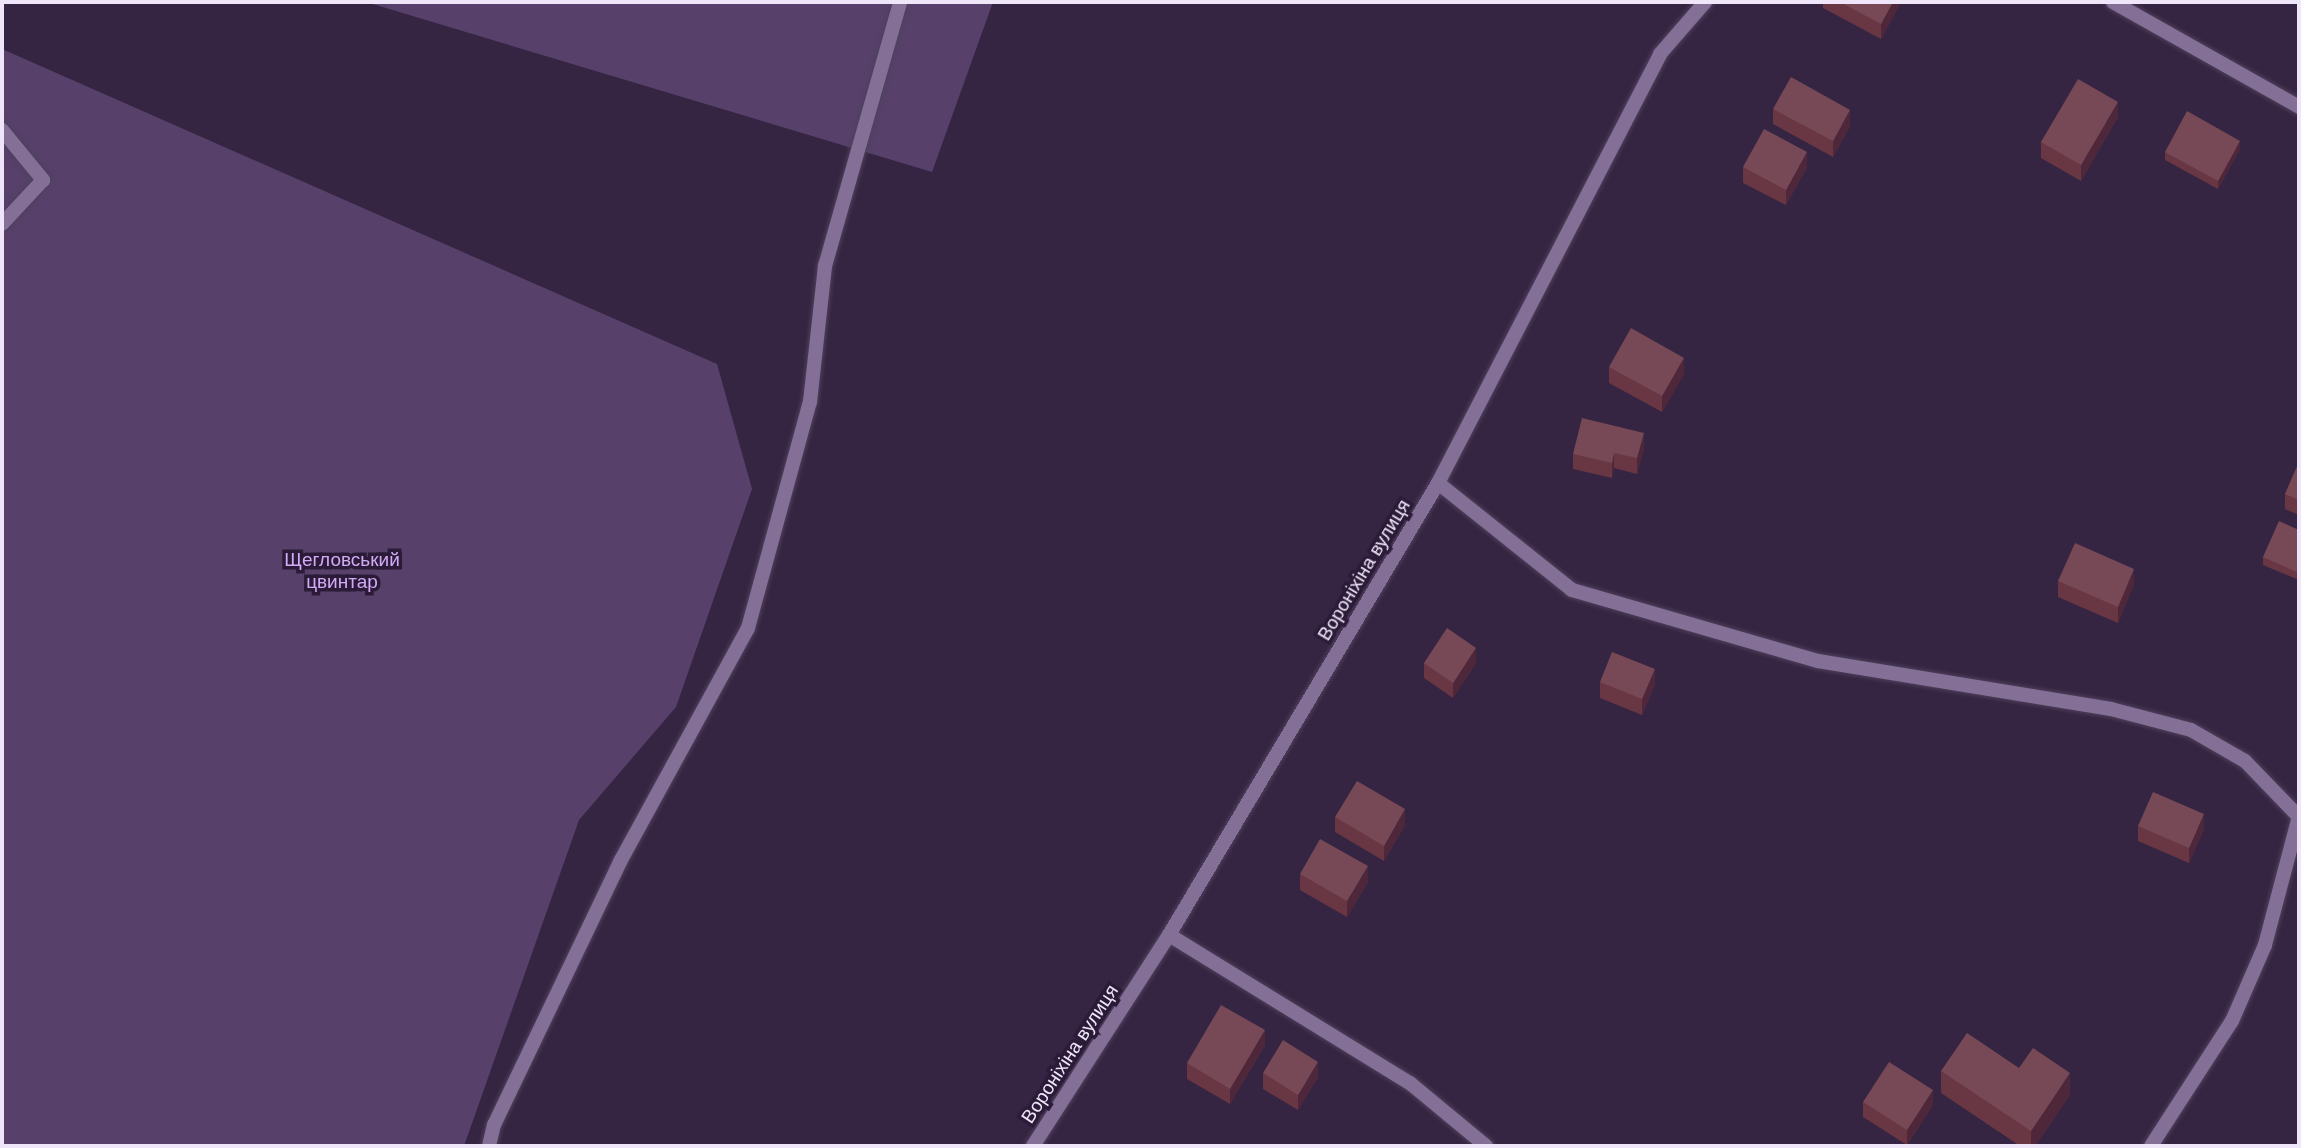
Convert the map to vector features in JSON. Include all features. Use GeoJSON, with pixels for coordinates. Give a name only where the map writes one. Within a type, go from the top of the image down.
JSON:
{"type":"FeatureCollection","features":[{"type":"Feature","properties":{"kind":"street"},"geometry":{"type":"LineString","coordinates":[[489,1146],[494,1125],[621,860],[748,628],[810,402],[825,266],[900,2]]}},
{"type":"Feature","properties":{"kind":"street","name":"Вороніхіна вулиця"},"geometry":{"type":"LineString","coordinates":[[1033,1146],[1169,935],[1438,483],[1660,54],[1705,2]]}},
{"type":"Feature","properties":{"kind":"street"},"geometry":{"type":"LineString","coordinates":[[2113,2],[2299,107]]}},
{"type":"Feature","properties":{"kind":"street"},"geometry":{"type":"LineString","coordinates":[[2,131],[43,180],[2,224]]}},
{"type":"Feature","properties":{"kind":"street"},"geometry":{"type":"LineString","coordinates":[[1438,483],[1572,590],[1818,661],[2111,709],[2191,730],[2245,761],[2299,816],[2265,945],[2232,1021],[2151,1146]]}},
{"type":"Feature","properties":{"kind":"street"},"geometry":{"type":"LineString","coordinates":[[1169,935],[1410,1083],[1486,1146]]}},
{"type":"Feature","properties":{"kind":"green space"},"geometry":{"type":"Polygon","coordinates":[[[366,2],[993,2],[932,172],[366,2]]]}},
{"type":"Feature","properties":{"kind":"green space","name":"Щегловський цвинтар"},"geometry":{"type":"Polygon","coordinates":[[[2,49],[717,364],[752,489],[676,707],[579,820],[464,1146],[2,1146],[2,49]]]}},
{"type":"Feature","properties":{"kind":"building"},"geometry":{"type":"Polygon","coordinates":[[[1840,2],[1893,2],[1881,24],[1840,2]]]}},
{"type":"Feature","properties":{"kind":"building"},"geometry":{"type":"Polygon","coordinates":[[[1791,77],[1850,110],[1833,141],[1773,109],[1791,77]]]}},
{"type":"Feature","properties":{"kind":"building"},"geometry":{"type":"Polygon","coordinates":[[[2078,79],[2118,102],[2081,165],[2041,142],[2078,79]]]}},
{"type":"Feature","properties":{"kind":"building"},"geometry":{"type":"Polygon","coordinates":[[[2187,111],[2240,141],[2218,181],[2165,152],[2187,111]]]}},
{"type":"Feature","properties":{"kind":"building"},"geometry":{"type":"Polygon","coordinates":[[[1764,129],[1807,152],[1786,190],[1743,167],[1764,129]]]}},
{"type":"Feature","properties":{"kind":"building"},"geometry":{"type":"Polygon","coordinates":[[[1631,328],[1684,358],[1662,396],[1609,367],[1631,328]]]}},
{"type":"Feature","properties":{"kind":"building"},"geometry":{"type":"Polygon","coordinates":[[[1582,418],[1644,433],[1637,458],[1614,453],[1612,463],[1573,454],[1582,418]]]}},
{"type":"Feature","properties":{"kind":"building"},"geometry":{"type":"Polygon","coordinates":[[[2299,462],[2299,500],[2285,494],[2299,462]]]}},
{"type":"Feature","properties":{"kind":"building"},"geometry":{"type":"Polygon","coordinates":[[[2279,521],[2299,530],[2299,573],[2263,557],[2279,521]]]}},
{"type":"Feature","properties":{"kind":"building"},"geometry":{"type":"Polygon","coordinates":[[[2075,543],[2134,569],[2118,607],[2058,581],[2075,543]]]}},
{"type":"Feature","properties":{"kind":"building"},"geometry":{"type":"Polygon","coordinates":[[[1447,628],[1476,648],[1453,683],[1424,663],[1447,628]]]}},
{"type":"Feature","properties":{"kind":"building"},"geometry":{"type":"Polygon","coordinates":[[[1612,652],[1655,669],[1642,699],[1600,682],[1612,652]]]}},
{"type":"Feature","properties":{"kind":"building"},"geometry":{"type":"Polygon","coordinates":[[[1357,781],[1405,809],[1384,846],[1335,817],[1357,781]]]}},
{"type":"Feature","properties":{"kind":"building"},"geometry":{"type":"Polygon","coordinates":[[[2153,792],[2204,814],[2189,848],[2138,826],[2153,792]]]}},
{"type":"Feature","properties":{"kind":"building"},"geometry":{"type":"Polygon","coordinates":[[[1320,839],[1368,866],[1347,901],[1300,874],[1320,839]]]}},
{"type":"Feature","properties":{"kind":"building"},"geometry":{"type":"Polygon","coordinates":[[[1221,1005],[1265,1030],[1230,1089],[1187,1063],[1221,1005]]]}},
{"type":"Feature","properties":{"kind":"building"},"geometry":{"type":"Polygon","coordinates":[[[1967,1033],[2019,1068],[2033,1048],[2070,1073],[2031,1131],[1941,1071],[1967,1033]]]}},
{"type":"Feature","properties":{"kind":"building"},"geometry":{"type":"Polygon","coordinates":[[[1283,1040],[1318,1062],[1298,1095],[1263,1073],[1283,1040]]]}},
{"type":"Feature","properties":{"kind":"building"},"geometry":{"type":"Polygon","coordinates":[[[1889,1062],[1933,1090],[1907,1130],[1863,1102],[1889,1062]]]}}]}
